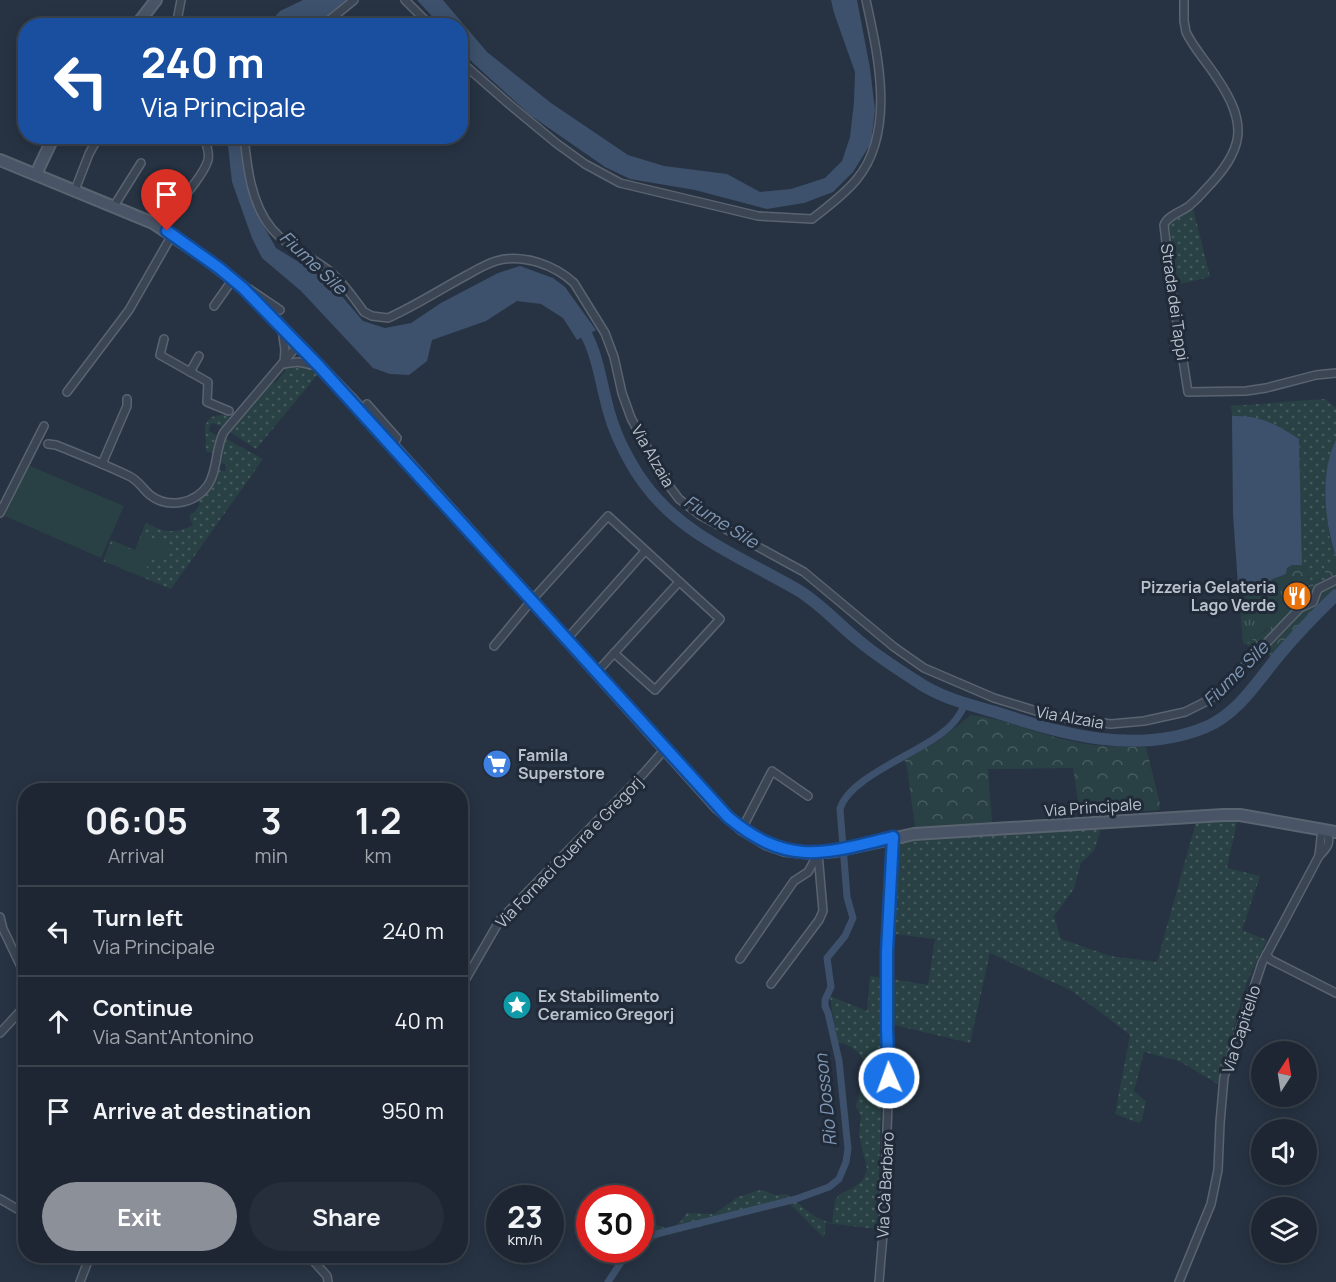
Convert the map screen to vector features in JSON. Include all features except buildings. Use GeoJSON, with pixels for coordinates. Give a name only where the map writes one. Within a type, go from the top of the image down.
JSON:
{"type":"FeatureCollection","features":[{"type":"Feature","properties":{"kind":"main road"},"geometry":{"type":"LineString","coordinates":[[142,18],[156,0]]}},
{"type":"Feature","properties":{"kind":"main road"},"geometry":{"type":"LineString","coordinates":[[36,174],[50,144]]}},
{"type":"Feature","properties":{"kind":"main road","name":"Via Principale"},"geometry":{"type":"LineString","coordinates":[[0,160],[159,227],[233,279],[319,366],[393,446],[717,807],[742,829],[767,844],[784,850],[818,853],[893,837],[1223,814],[1328,831]]}},
{"type":"Feature","properties":{"kind":"street"},"geometry":{"type":"LineString","coordinates":[[178,18],[181,0]]}},
{"type":"Feature","properties":{"kind":"street"},"geometry":{"type":"LineString","coordinates":[[332,18],[354,0]]}},
{"type":"Feature","properties":{"kind":"street"},"geometry":{"type":"LineString","coordinates":[[405,0],[423,18]]}},
{"type":"Feature","properties":{"kind":"street"},"geometry":{"type":"LineString","coordinates":[[468,68],[539,129],[585,164],[620,183],[758,216],[812,219],[859,177],[869,158],[878,130],[880,102],[876,56],[866,0]]}},
{"type":"Feature","properties":{"kind":"street","name":"Strada dei Tappi"},"geometry":{"type":"LineString","coordinates":[[1184,0],[1186,32],[1224,90],[1238,123],[1239,135],[1235,152],[1224,169],[1188,207],[1164,223],[1188,392],[1246,391],[1316,375],[1336,373]]}},
{"type":"Feature","properties":{"kind":"street"},"geometry":{"type":"LineString","coordinates":[[75,190],[88,154],[94,144]]}},
{"type":"Feature","properties":{"kind":"street"},"geometry":{"type":"LineString","coordinates":[[159,227],[208,161],[206,144]]}},
{"type":"Feature","properties":{"kind":"street","name":"Via Alzaia"},"geometry":{"type":"LineString","coordinates":[[245,144],[250,180],[262,215],[281,238],[329,271],[364,312],[372,316],[388,318],[402,312],[497,260],[518,258],[531,260],[556,270],[568,278],[574,283],[605,333],[631,418],[664,479],[679,499],[700,514],[804,572],[894,647],[924,668],[951,680],[1037,712],[1083,722],[1122,724],[1185,712],[1209,700],[1300,608],[1313,602],[1318,589],[1336,580]]}},
{"type":"Feature","properties":{"kind":"street"},"geometry":{"type":"LineString","coordinates":[[114,207],[141,163]]}},
{"type":"Feature","properties":{"kind":"street"},"geometry":{"type":"LineString","coordinates":[[67,392],[129,310],[172,235]]}},
{"type":"Feature","properties":{"kind":"street"},"geometry":{"type":"LineString","coordinates":[[214,306],[233,279]]}},
{"type":"Feature","properties":{"kind":"street"},"geometry":{"type":"LineString","coordinates":[[243,288],[252,289],[280,310]]}},
{"type":"Feature","properties":{"kind":"street"},"geometry":{"type":"LineString","coordinates":[[282,328],[285,350],[283,364]]}},
{"type":"Feature","properties":{"kind":"street"},"geometry":{"type":"LineString","coordinates":[[164,339],[160,356],[208,382],[207,402],[229,411]]}},
{"type":"Feature","properties":{"kind":"street"},"geometry":{"type":"LineString","coordinates":[[48,444],[56,445],[133,478],[149,494],[161,501],[176,504],[190,500],[200,494],[209,483],[220,440],[225,432],[298,345]]}},
{"type":"Feature","properties":{"kind":"street"},"geometry":{"type":"LineString","coordinates":[[190,372],[199,356]]}},
{"type":"Feature","properties":{"kind":"street"},"geometry":{"type":"LineString","coordinates":[[283,364],[298,362],[319,366]]}},
{"type":"Feature","properties":{"kind":"street"},"geometry":{"type":"LineString","coordinates":[[102,464],[127,406],[127,399]]}},
{"type":"Feature","properties":{"kind":"street"},"geometry":{"type":"LineString","coordinates":[[367,404],[397,438],[393,446]]}},
{"type":"Feature","properties":{"kind":"street"},"geometry":{"type":"LineString","coordinates":[[0,513],[44,426]]}},
{"type":"Feature","properties":{"kind":"street"},"geometry":{"type":"LineString","coordinates":[[494,646],[608,516],[720,619],[656,690],[614,653]]}},
{"type":"Feature","properties":{"kind":"street"},"geometry":{"type":"LineString","coordinates":[[567,639],[645,551]]}},
{"type":"Feature","properties":{"kind":"street"},"geometry":{"type":"LineString","coordinates":[[596,673],[679,582]]}},
{"type":"Feature","properties":{"kind":"street","name":"Via Fornaci Guerra e Gregorj"},"geometry":{"type":"LineString","coordinates":[[468,975],[500,920],[665,749]]}},
{"type":"Feature","properties":{"kind":"street"},"geometry":{"type":"LineString","coordinates":[[742,829],[772,771],[808,796]]}},
{"type":"Feature","properties":{"kind":"street"},"geometry":{"type":"LineString","coordinates":[[1328,831],[1330,841],[1328,846]]}},
{"type":"Feature","properties":{"kind":"street","name":"Via Capitello"},"geometry":{"type":"LineString","coordinates":[[1179,1282],[1211,1204],[1218,1170],[1224,1077],[1266,955],[1319,856],[1328,831]]}},
{"type":"Feature","properties":{"kind":"street","name":"Via Cà Barbaro"},"geometry":{"type":"LineString","coordinates":[[879,1282],[884,1223],[889,1078],[887,952],[893,837]]}},
{"type":"Feature","properties":{"kind":"street","name":"Via Capitello"},"geometry":{"type":"LineString","coordinates":[[1319,856],[1328,846],[1336,842]]}},
{"type":"Feature","properties":{"kind":"street"},"geometry":{"type":"LineString","coordinates":[[740,959],[794,881],[808,872],[818,853]]}},
{"type":"Feature","properties":{"kind":"street"},"geometry":{"type":"LineString","coordinates":[[771,984],[819,920],[822,911],[818,853]]}},
{"type":"Feature","properties":{"kind":"street"},"geometry":{"type":"LineString","coordinates":[[0,917],[3,929],[18,960]]}},
{"type":"Feature","properties":{"kind":"street"},"geometry":{"type":"LineString","coordinates":[[1266,955],[1271,960],[1336,993]]}},
{"type":"Feature","properties":{"kind":"street"},"geometry":{"type":"LineString","coordinates":[[0,1033],[18,1014]]}},
{"type":"Feature","properties":{"kind":"street"},"geometry":{"type":"LineString","coordinates":[[0,1199],[18,1209]]}},
{"type":"Feature","properties":{"kind":"street"},"geometry":{"type":"LineString","coordinates":[[80,1282],[87,1263]]}},
{"type":"Feature","properties":{"kind":"street"},"geometry":{"type":"LineString","coordinates":[[315,1263],[327,1276],[328,1282]]}},
{"type":"Feature","properties":{"kind":"green space"},"geometry":{"type":"Polygon","coordinates":[[[1192,204],[1210,277],[1175,285],[1176,297],[1166,222],[1192,204]]]}},
{"type":"Feature","properties":{"kind":"green space"},"geometry":{"type":"Polygon","coordinates":[[[293,364],[309,366],[318,374],[256,449],[230,432],[286,370],[284,368],[293,364]]]}},
{"type":"Feature","properties":{"kind":"green space"},"geometry":{"type":"Polygon","coordinates":[[[1325,399],[1336,408],[1336,440],[1327,469],[1329,535],[1336,564],[1324,567],[1327,586],[1320,595],[1315,594],[1313,584],[1302,565],[1299,439],[1232,416],[1231,406],[1325,399]]]}},
{"type":"Feature","properties":{"kind":"green space"},"geometry":{"type":"Polygon","coordinates":[[[227,414],[231,419],[223,427],[213,423],[210,425],[209,431],[218,436],[214,453],[206,452],[205,425],[211,417],[227,414]]]}},
{"type":"Feature","properties":{"kind":"green space"},"geometry":{"type":"Polygon","coordinates":[[[225,438],[263,459],[171,589],[103,561],[111,540],[135,550],[146,522],[169,531],[181,530],[193,525],[189,516],[200,504],[198,502],[211,487],[219,470],[225,471],[226,464],[219,463],[225,438]]]}},
{"type":"Feature","properties":{"kind":"green space"},"geometry":{"type":"Polygon","coordinates":[[[28,465],[124,506],[101,558],[5,516],[28,465]]]}},
{"type":"Feature","properties":{"kind":"green space"},"geometry":{"type":"Polygon","coordinates":[[[142,534],[170,545],[163,562],[151,557],[143,577],[105,561],[113,542],[135,551],[142,534]]]}},
{"type":"Feature","properties":{"kind":"green space"},"geometry":{"type":"Polygon","coordinates":[[[1328,564],[1336,564],[1336,593],[1271,657],[1245,644],[1266,631],[1294,607],[1285,583],[1287,567],[1302,565],[1313,584],[1315,594],[1320,595],[1327,586],[1324,567],[1328,564]]]}},
{"type":"Feature","properties":{"kind":"green space"},"geometry":{"type":"Polygon","coordinates":[[[1286,574],[1285,583],[1292,592],[1293,612],[1245,644],[1243,643],[1238,585],[1260,584],[1286,574]]]}},
{"type":"Feature","properties":{"kind":"green space"},"geometry":{"type":"Polygon","coordinates":[[[971,715],[1080,743],[1146,747],[1160,804],[1159,810],[1080,815],[1073,768],[988,769],[992,822],[915,828],[904,759],[938,741],[971,715]]]}},
{"type":"Feature","properties":{"kind":"green space"},"geometry":{"type":"Polygon","coordinates":[[[1194,819],[1220,819],[1237,822],[1227,868],[1260,876],[1242,930],[1267,940],[1247,982],[1218,1084],[1179,1061],[1144,1052],[1134,1091],[1146,1101],[1142,1119],[1139,1123],[1115,1114],[1130,1035],[1072,991],[990,953],[970,1043],[890,1024],[892,979],[928,985],[935,939],[894,934],[897,841],[1100,826],[1094,851],[1081,863],[1074,889],[1054,916],[1061,939],[1110,956],[1157,962],[1196,822],[1194,819]]]}},
{"type":"Feature","properties":{"kind":"green space"},"geometry":{"type":"Polygon","coordinates":[[[870,976],[882,978],[880,1032],[883,1059],[877,1229],[826,1223],[824,1238],[790,1204],[660,1237],[654,1241],[654,1224],[671,1230],[687,1213],[714,1214],[738,1197],[762,1190],[776,1195],[786,1194],[813,1215],[832,1223],[835,1200],[840,1194],[863,1180],[867,1169],[859,1135],[861,1116],[856,1106],[861,1087],[870,1072],[853,1048],[837,1043],[830,996],[867,1011],[870,976]]]}},
{"type":"Feature","properties":{"kind":"water"},"geometry":{"type":"Polygon","coordinates":[[[303,0],[350,0],[341,9],[326,18],[274,18],[280,11],[303,0]]]}},
{"type":"Feature","properties":{"kind":"water"},"geometry":{"type":"Polygon","coordinates":[[[417,0],[443,0],[458,18],[434,18],[417,0]]]}},
{"type":"Feature","properties":{"kind":"water"},"geometry":{"type":"Polygon","coordinates":[[[831,0],[857,0],[870,68],[875,110],[871,143],[853,172],[833,192],[804,203],[767,209],[695,190],[630,179],[605,167],[530,115],[468,57],[468,30],[487,52],[551,103],[628,155],[664,166],[727,174],[760,192],[791,189],[825,178],[842,161],[850,137],[855,72],[831,0]]]}},
{"type":"Feature","properties":{"kind":"water"},"geometry":{"type":"Polygon","coordinates":[[[228,144],[241,144],[248,186],[263,225],[276,248],[328,280],[363,321],[385,328],[411,323],[441,303],[498,273],[520,266],[553,278],[565,287],[596,330],[577,340],[563,318],[541,304],[517,301],[486,321],[432,340],[427,361],[409,375],[390,374],[373,368],[301,291],[262,258],[252,238],[232,182],[228,144]]]}},
{"type":"Feature","properties":{"kind":"water"},"geometry":{"type":"Polygon","coordinates":[[[1232,416],[1251,417],[1267,422],[1299,439],[1302,565],[1292,565],[1287,568],[1286,574],[1260,584],[1238,585],[1233,514],[1232,416]]]}},
{"type":"Feature","properties":{"kind":"water"},"geometry":{"type":"Polygon","coordinates":[[[1336,440],[1336,557],[1329,529],[1326,483],[1327,468],[1336,440]]]}},
{"type":"Feature","properties":{"kind":"waterway","name":"Fiume Sile"},"geometry":{"type":"LineString","coordinates":[[578,321],[592,347],[610,416],[618,436],[636,471],[659,501],[676,517],[714,544],[804,594],[890,664],[932,691],[950,698],[1047,728],[1100,739],[1153,740],[1180,736],[1218,721],[1238,705],[1280,654],[1336,595]]}},
{"type":"Feature","properties":{"kind":"waterway","name":"Rio Dosson"},"geometry":{"type":"LineString","coordinates":[[654,1234],[796,1199],[829,1187],[839,1179],[846,1162],[848,1149],[839,1061],[825,1000],[831,987],[827,958],[845,936],[853,918],[847,897],[840,809],[847,796],[858,785],[942,733],[955,721],[966,703]]}},
{"type":"Feature","properties":{"kind":"waterway","name":"Rio Dosson"},"geometry":{"type":"LineString","coordinates":[[608,1282],[620,1263]]}},
{"type":"Feature","properties":{"kind":"place","name":"Pizzeria Gelateria Lago Verde"},"geometry":{"type":"Point","coordinates":[1297,596]}},
{"type":"Feature","properties":{"kind":"place","name":"Famila Superstore"},"geometry":{"type":"Point","coordinates":[497,764]}},
{"type":"Feature","properties":{"kind":"place","name":"Ex Stabilimento Ceramico Gregorj"},"geometry":{"type":"Point","coordinates":[517,1005]}},
{"type":"Feature","properties":{"kind":"route"},"geometry":{"type":"LineString","coordinates":[[167,231],[243,288],[319,366],[728,817],[755,838],[767,844],[802,853],[836,850],[893,837],[887,952],[889,1078]]}}]}
